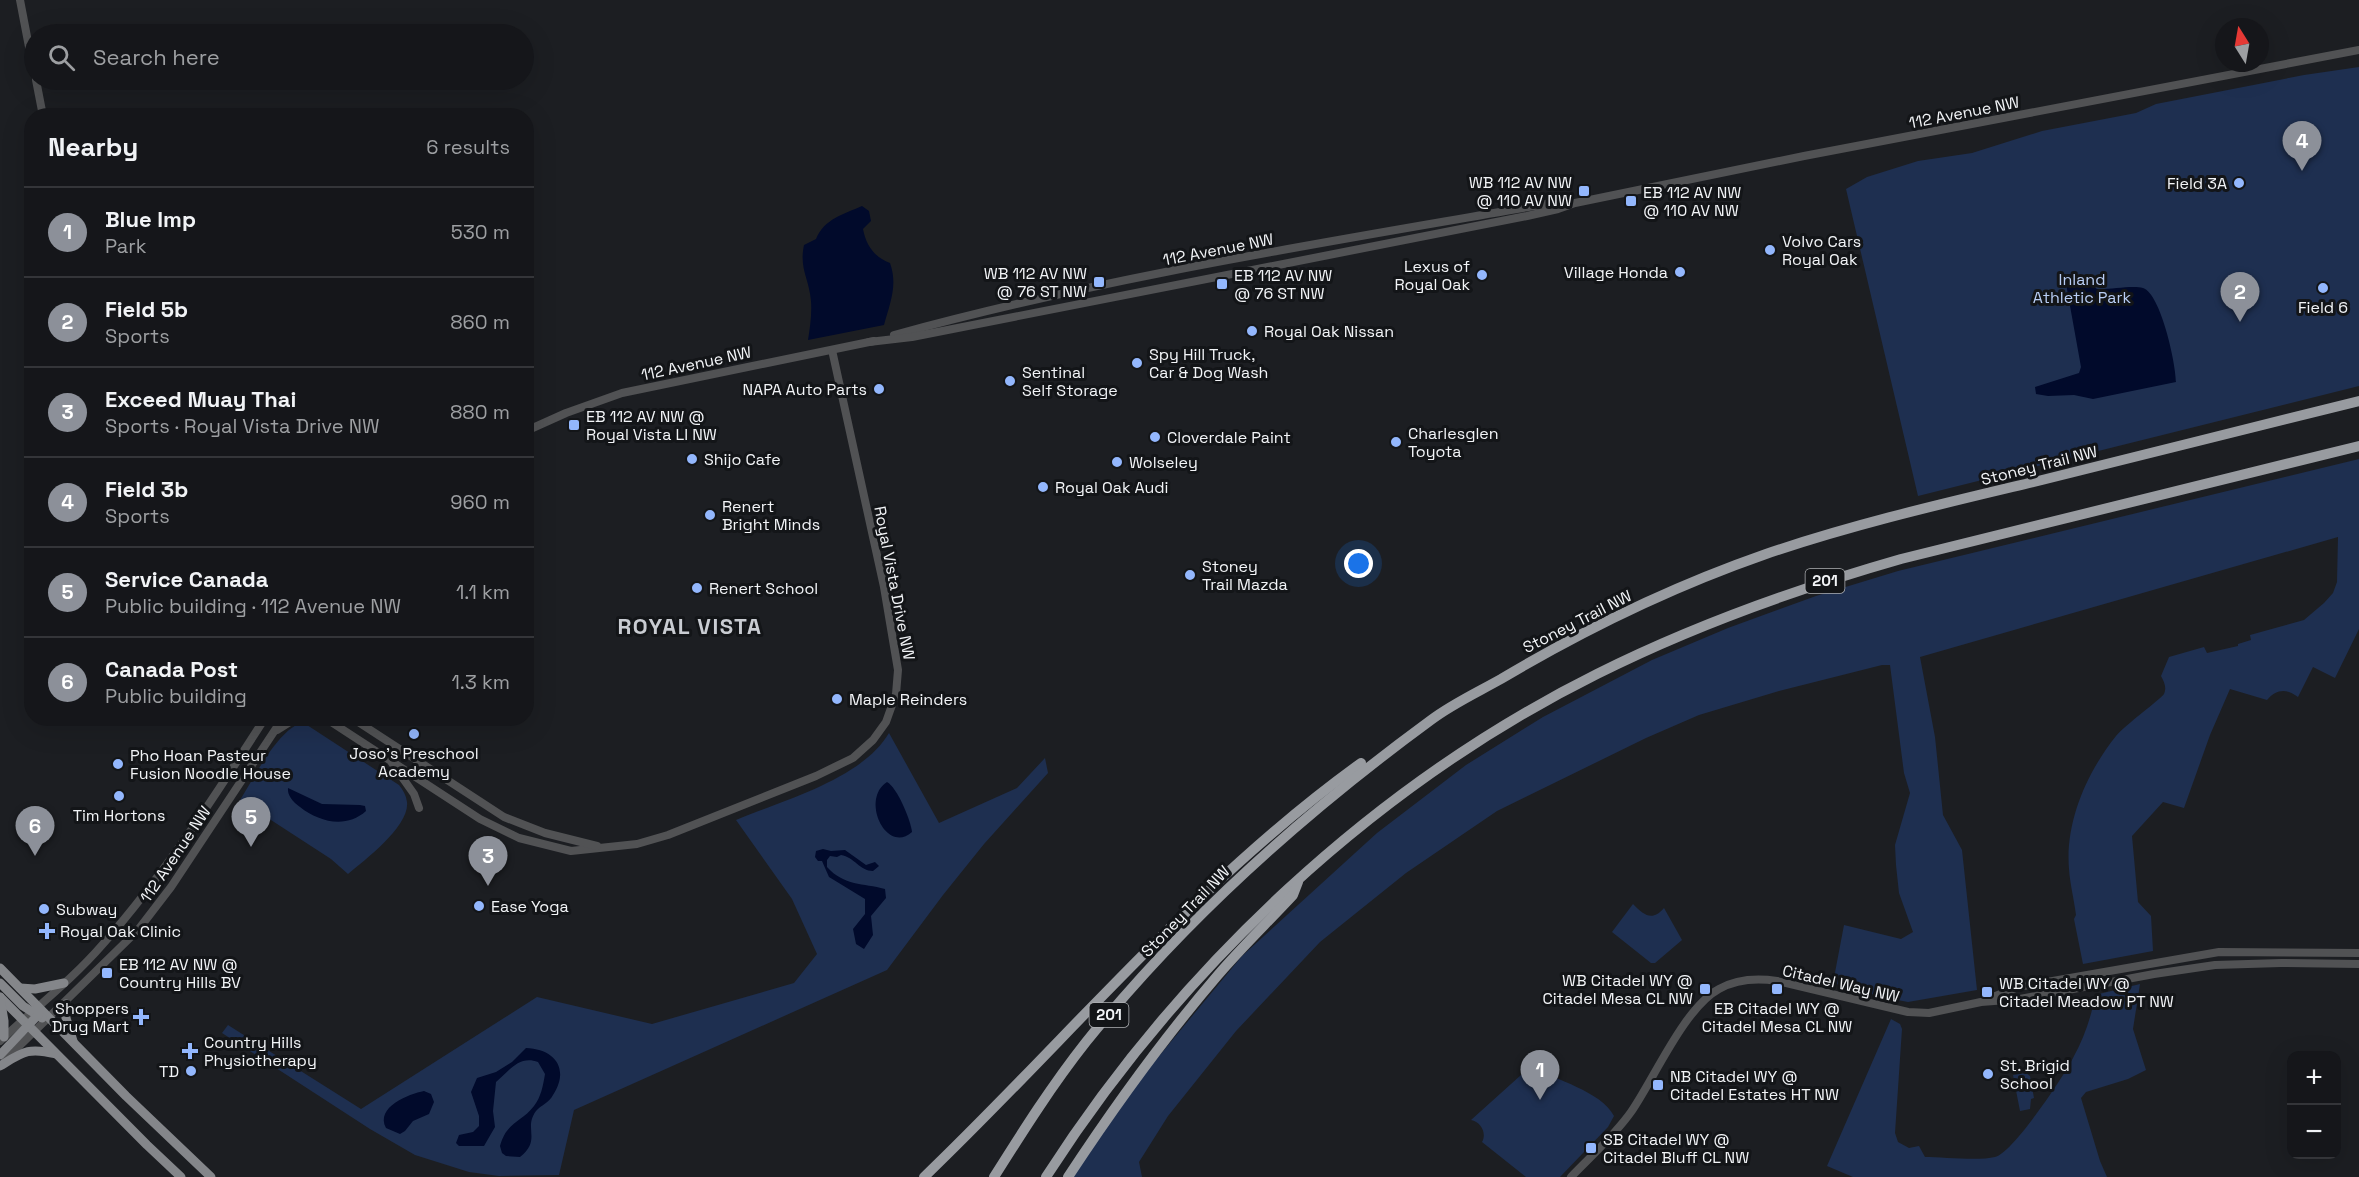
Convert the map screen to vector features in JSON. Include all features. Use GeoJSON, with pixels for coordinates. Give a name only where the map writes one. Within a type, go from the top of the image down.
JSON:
{"type":"FeatureCollection","features":[{"type":"Feature","properties":{"kind":"highway","name":"Stoney Trail NW"},"geometry":{"type":"LineString","coordinates":[[994,1177],[1050,1091],[1131,988],[1257,859],[1348,782],[1432,718],[1546,652],[1623,613],[1692,582],[1765,554],[1837,531],[2359,401]]}},
{"type":"Feature","properties":{"kind":"highway","name":"201"},"geometry":{"type":"LineString","coordinates":[[1046,1177],[1097,1101],[1183,996],[1221,954],[1299,879],[1344,840],[1419,783],[1483,740],[1596,675],[1676,637],[1767,600],[1901,559],[2359,446]]}},
{"type":"Feature","properties":{"kind":"highway"},"geometry":{"type":"LineString","coordinates":[[924,1177],[1220,880],[1343,776],[1408,729],[1432,718]]}},
{"type":"Feature","properties":{"kind":"highway"},"geometry":{"type":"LineString","coordinates":[[1068,1177],[1137,1077],[1218,974],[1293,895],[1299,879]]}},
{"type":"Feature","properties":{"kind":"main road"},"geometry":{"type":"LineString","coordinates":[[0,969],[20,988],[36,1011]]}},
{"type":"Feature","properties":{"kind":"main road"},"geometry":{"type":"LineString","coordinates":[[0,983],[45,1019],[50,1018],[211,1177]]}},
{"type":"Feature","properties":{"kind":"main road"},"geometry":{"type":"LineString","coordinates":[[20,988],[35,989],[64,983]]}},
{"type":"Feature","properties":{"kind":"main road"},"geometry":{"type":"LineString","coordinates":[[0,997],[181,1177]]}},
{"type":"Feature","properties":{"kind":"main road"},"geometry":{"type":"LineString","coordinates":[[0,997],[4,1021],[2,1039]]}},
{"type":"Feature","properties":{"kind":"main road"},"geometry":{"type":"LineString","coordinates":[[66,1004],[66,1018],[74,1043]]}},
{"type":"Feature","properties":{"kind":"main road"},"geometry":{"type":"LineString","coordinates":[[0,1055],[29,1026],[36,1011]]}},
{"type":"Feature","properties":{"kind":"main road"},"geometry":{"type":"LineString","coordinates":[[0,1066],[25,1051],[33,1049],[57,1054]]}},
{"type":"Feature","properties":{"kind":"street"},"geometry":{"type":"LineString","coordinates":[[20,0],[25,24]]}},
{"type":"Feature","properties":{"kind":"street","name":"112 Avenue NW"},"geometry":{"type":"LineString","coordinates":[[869,342],[912,337],[1527,216],[1575,203],[1804,156],[2359,50]]}},
{"type":"Feature","properties":{"kind":"street"},"geometry":{"type":"LineString","coordinates":[[38,90],[41,108]]}},
{"type":"Feature","properties":{"kind":"street","name":"112 Avenue NW"},"geometry":{"type":"LineString","coordinates":[[534,429],[566,413],[622,393],[869,342],[1051,297],[1311,244],[1557,202],[1575,203]]}},
{"type":"Feature","properties":{"kind":"street","name":"Royal Vista Drive NW"},"geometry":{"type":"LineString","coordinates":[[337,726],[480,819],[519,838],[571,851],[637,844],[668,835],[816,776],[853,758],[873,740],[886,722],[896,693],[898,670],[884,587],[832,350]]}},
{"type":"Feature","properties":{"kind":"street","name":"112 Avenue NW"},"geometry":{"type":"LineString","coordinates":[[36,1011],[101,946],[141,899],[201,815],[260,726]]}},
{"type":"Feature","properties":{"kind":"street","name":"112 Avenue NW"},"geometry":{"type":"LineString","coordinates":[[29,1026],[50,1018],[66,1004],[121,949],[153,912],[278,726]]}},
{"type":"Feature","properties":{"kind":"street"},"geometry":{"type":"LineString","coordinates":[[274,732],[283,726]]}},
{"type":"Feature","properties":{"kind":"street","name":"Royal Vista Drive NW"},"geometry":{"type":"LineString","coordinates":[[364,726],[504,817],[545,833],[602,847]]}},
{"type":"Feature","properties":{"kind":"street"},"geometry":{"type":"LineString","coordinates":[[391,762],[414,794],[419,808]]}},
{"type":"Feature","properties":{"kind":"street","name":"Citadel Way NW"},"geometry":{"type":"LineString","coordinates":[[1981,1002],[2018,987],[2151,962],[2219,952],[2359,953]]}},
{"type":"Feature","properties":{"kind":"street"},"geometry":{"type":"LineString","coordinates":[[2281,952],[2281,963]]}},
{"type":"Feature","properties":{"kind":"street"},"geometry":{"type":"LineString","coordinates":[[2151,962],[2154,974]]}},
{"type":"Feature","properties":{"kind":"street","name":"Citadel Way NW"},"geometry":{"type":"LineString","coordinates":[[1571,1177],[1629,1114],[1697,1008],[1718,990],[1737,982],[1759,978],[1800,985],[1908,1012],[1929,1013],[1981,1002],[2020,999],[2215,965],[2359,964]]}},
{"type":"Feature","properties":{"kind":"street"},"geometry":{"type":"LineString","coordinates":[[2,1039],[29,1026]]}},
{"type":"Feature","properties":{"kind":"street"},"geometry":{"type":"LineString","coordinates":[[0,1066],[29,1026]]}},
{"type":"Feature","properties":{"kind":"green space","name":"Inland Athletic Park"},"geometry":{"type":"Polygon","coordinates":[[[2359,67],[2359,386],[1918,496],[1846,189],[1867,177],[1918,161],[1972,153],[2042,131],[2136,113],[2156,104],[2304,75],[2359,67]]]}},
{"type":"Feature","properties":{"kind":"green space"},"geometry":{"type":"Polygon","coordinates":[[[2359,459],[2359,629],[2335,678],[2313,667],[2298,697],[2290,692],[2282,691],[2267,700],[2230,689],[2210,735],[2184,808],[2163,802],[2132,836],[2138,902],[2151,916],[2153,951],[2083,964],[2074,919],[2076,915],[2069,851],[2074,816],[2087,782],[2105,750],[2116,736],[2164,694],[2165,687],[2161,676],[2169,657],[2204,647],[2207,653],[2238,646],[2238,644],[2251,640],[2250,635],[2304,620],[2324,603],[2333,593],[2337,582],[2338,537],[1920,657],[1935,737],[1943,815],[1962,850],[1977,990],[1908,1002],[1833,983],[1844,925],[1901,939],[1913,932],[1899,893],[1895,845],[1910,793],[1904,773],[1890,665],[1882,665],[1779,691],[1699,715],[1646,738],[1497,811],[1406,873],[1320,942],[1236,1031],[1168,1116],[1139,1162],[1142,1177],[1072,1177],[1135,1085],[1242,956],[1377,833],[1466,765],[1543,717],[1652,660],[1728,628],[1816,596],[1898,571],[2359,459]]]}},
{"type":"Feature","properties":{"kind":"green space"},"geometry":{"type":"Polygon","coordinates":[[[309,726],[399,785],[406,797],[406,811],[394,832],[348,874],[331,859],[240,800],[275,745],[292,728],[309,726]]]}},
{"type":"Feature","properties":{"kind":"green space"},"geometry":{"type":"Polygon","coordinates":[[[889,733],[939,823],[1017,788],[1045,758],[1048,773],[984,844],[887,970],[574,1110],[559,1175],[499,1176],[469,1172],[415,1155],[370,1129],[222,1033],[228,1025],[361,1109],[537,997],[652,1024],[794,983],[817,954],[792,899],[736,820],[798,796],[841,775],[877,749],[889,733]]]}},
{"type":"Feature","properties":{"kind":"green space"},"geometry":{"type":"Polygon","coordinates":[[[1633,904],[1652,916],[1664,908],[1682,940],[1655,963],[1651,963],[1612,932],[1633,904]]]}},
{"type":"Feature","properties":{"kind":"green space"},"geometry":{"type":"Polygon","coordinates":[[[2140,984],[2133,1029],[2146,1070],[2128,1079],[2086,1092],[2081,1098],[2107,1177],[1853,1177],[1827,1166],[1891,1019],[1900,1024],[1902,1029],[1895,1133],[1898,1142],[1909,1148],[1919,1146],[1925,1157],[1988,1158],[2003,1153],[2013,1143],[2038,1112],[2060,1079],[2084,1034],[2095,995],[2140,984]]]}},
{"type":"Feature","properties":{"kind":"green space"},"geometry":{"type":"Polygon","coordinates":[[[1531,1066],[1588,1093],[1608,1107],[1614,1116],[1608,1127],[1560,1177],[1526,1177],[1482,1142],[1484,1135],[1482,1128],[1471,1120],[1531,1066]]]}},
{"type":"Feature","properties":{"kind":"green space"},"geometry":{"type":"Polygon","coordinates":[[[2026,1073],[2030,1076],[2034,1098],[2031,1099],[2030,1109],[2020,1111],[2013,1075],[2026,1073]]]}},
{"type":"Feature","properties":{"kind":"shaded area"},"geometry":{"type":"Polygon","coordinates":[[[862,206],[869,211],[871,221],[863,229],[866,240],[875,254],[890,263],[892,271],[892,294],[884,325],[808,340],[811,306],[803,267],[804,245],[816,239],[829,222],[862,206]]]}},
{"type":"Feature","properties":{"kind":"shaded area"},"geometry":{"type":"Polygon","coordinates":[[[2066,275],[2080,277],[2097,289],[2138,287],[2150,293],[2166,330],[2176,382],[2093,399],[2074,395],[2036,394],[2035,387],[2079,373],[2081,367],[2065,278],[2066,275]]]}},
{"type":"Feature","properties":{"kind":"shaded area"},"geometry":{"type":"Polygon","coordinates":[[[887,782],[899,797],[911,827],[912,832],[902,837],[893,836],[886,831],[876,811],[879,790],[887,782]]]}},
{"type":"Feature","properties":{"kind":"shaded area"},"geometry":{"type":"Polygon","coordinates":[[[288,788],[322,804],[360,805],[365,806],[366,811],[358,817],[341,822],[324,820],[297,805],[290,796],[288,788]]]}},
{"type":"Feature","properties":{"kind":"shaded area"},"geometry":{"type":"Polygon","coordinates":[[[845,850],[866,865],[875,862],[879,866],[873,871],[868,870],[841,855],[830,856],[827,860],[827,867],[840,878],[885,889],[886,898],[871,916],[873,935],[864,949],[856,944],[853,929],[865,914],[865,899],[829,877],[822,861],[818,861],[815,857],[816,851],[845,850]]]}},
{"type":"Feature","properties":{"kind":"shaded area"},"geometry":{"type":"Polygon","coordinates":[[[526,1048],[536,1049],[552,1056],[560,1069],[560,1077],[551,1098],[532,1117],[530,1145],[526,1151],[520,1157],[506,1156],[502,1153],[500,1146],[506,1132],[529,1112],[540,1095],[545,1074],[538,1062],[531,1060],[515,1065],[496,1082],[493,1111],[495,1127],[484,1146],[459,1146],[456,1143],[459,1135],[473,1132],[479,1126],[479,1116],[471,1092],[477,1078],[496,1072],[512,1062],[526,1048]]]}},
{"type":"Feature","properties":{"kind":"shaded area"},"geometry":{"type":"Polygon","coordinates":[[[424,1091],[431,1094],[434,1102],[429,1114],[413,1121],[400,1134],[386,1128],[385,1114],[389,1108],[402,1098],[424,1091]]]}},
{"type":"Feature","properties":{"kind":"place","name":"Field 3b"},"geometry":{"type":"Point","coordinates":[2302,171]}},
{"type":"Feature","properties":{"kind":"place","name":"Field 3A"},"geometry":{"type":"Point","coordinates":[2239,183]}},
{"type":"Feature","properties":{"kind":"place","name":"WB 112 AV NW @ 110 AV NW"},"geometry":{"type":"Point","coordinates":[1584,191]}},
{"type":"Feature","properties":{"kind":"place","name":"EB 112 AV NW @ 110 AV NW"},"geometry":{"type":"Point","coordinates":[1631,201]}},
{"type":"Feature","properties":{"kind":"place","name":"Volvo Cars Royal Oak"},"geometry":{"type":"Point","coordinates":[1770,250]}},
{"type":"Feature","properties":{"kind":"place","name":"Village Honda"},"geometry":{"type":"Point","coordinates":[1680,272]}},
{"type":"Feature","properties":{"kind":"place","name":"Lexus of Royal Oak"},"geometry":{"type":"Point","coordinates":[1482,275]}},
{"type":"Feature","properties":{"kind":"place","name":"WB 112 AV NW @ 76 ST NW"},"geometry":{"type":"Point","coordinates":[1099,282]}},
{"type":"Feature","properties":{"kind":"place","name":"EB 112 AV NW @ 76 ST NW"},"geometry":{"type":"Point","coordinates":[1222,284]}},
{"type":"Feature","properties":{"kind":"place","name":"Field 6"},"geometry":{"type":"Point","coordinates":[2323,288]}},
{"type":"Feature","properties":{"kind":"place","name":"Field 5b"},"geometry":{"type":"Point","coordinates":[2240,322]}},
{"type":"Feature","properties":{"kind":"place","name":"Royal Oak Nissan"},"geometry":{"type":"Point","coordinates":[1252,331]}},
{"type":"Feature","properties":{"kind":"place","name":"Spy Hill Truck, Car & Dog Wash"},"geometry":{"type":"Point","coordinates":[1137,363]}},
{"type":"Feature","properties":{"kind":"place","name":"Sentinal Self Storage"},"geometry":{"type":"Point","coordinates":[1010,381]}},
{"type":"Feature","properties":{"kind":"place","name":"NAPA Auto Parts"},"geometry":{"type":"Point","coordinates":[879,389]}},
{"type":"Feature","properties":{"kind":"place","name":"EB 112 AV NW @ Royal Vista LI NW"},"geometry":{"type":"Point","coordinates":[574,425]}},
{"type":"Feature","properties":{"kind":"place","name":"Cloverdale Paint"},"geometry":{"type":"Point","coordinates":[1155,437]}},
{"type":"Feature","properties":{"kind":"place","name":"Charlesglen Toyota"},"geometry":{"type":"Point","coordinates":[1396,442]}},
{"type":"Feature","properties":{"kind":"place","name":"Shijo Cafe"},"geometry":{"type":"Point","coordinates":[692,459]}},
{"type":"Feature","properties":{"kind":"place","name":"Wolseley"},"geometry":{"type":"Point","coordinates":[1117,462]}},
{"type":"Feature","properties":{"kind":"place","name":"Royal Oak Audi"},"geometry":{"type":"Point","coordinates":[1043,487]}},
{"type":"Feature","properties":{"kind":"place","name":"Renert Bright Minds"},"geometry":{"type":"Point","coordinates":[710,515]}},
{"type":"Feature","properties":{"kind":"place","name":"Stoney Trail Mazda"},"geometry":{"type":"Point","coordinates":[1190,575]}},
{"type":"Feature","properties":{"kind":"place","name":"Renert School"},"geometry":{"type":"Point","coordinates":[697,588]}},
{"type":"Feature","properties":{"kind":"place","name":"Maple Reinders"},"geometry":{"type":"Point","coordinates":[837,699]}},
{"type":"Feature","properties":{"kind":"place","name":"Joso's Preschool Academy"},"geometry":{"type":"Point","coordinates":[414,734]}},
{"type":"Feature","properties":{"kind":"place","name":"Pho Hoan Pasteur Fusion Noodle House"},"geometry":{"type":"Point","coordinates":[118,764]}},
{"type":"Feature","properties":{"kind":"place","name":"Tim Hortons"},"geometry":{"type":"Point","coordinates":[119,796]}},
{"type":"Feature","properties":{"kind":"place","name":"Service Canada"},"geometry":{"type":"Point","coordinates":[251,847]}},
{"type":"Feature","properties":{"kind":"place","name":"Canada Post"},"geometry":{"type":"Point","coordinates":[35,856]}},
{"type":"Feature","properties":{"kind":"place","name":"Exceed Muay Thai"},"geometry":{"type":"Point","coordinates":[488,886]}},
{"type":"Feature","properties":{"kind":"place","name":"Ease Yoga"},"geometry":{"type":"Point","coordinates":[479,906]}},
{"type":"Feature","properties":{"kind":"place","name":"Subway"},"geometry":{"type":"Point","coordinates":[44,909]}},
{"type":"Feature","properties":{"kind":"place","name":"Royal Oak Clinic"},"geometry":{"type":"Point","coordinates":[47,931]}},
{"type":"Feature","properties":{"kind":"place","name":"EB 112 AV NW @ Country Hills BV"},"geometry":{"type":"Point","coordinates":[107,973]}},
{"type":"Feature","properties":{"kind":"place","name":"WB Citadel WY @ Citadel Mesa CL NW"},"geometry":{"type":"Point","coordinates":[1705,989]}},
{"type":"Feature","properties":{"kind":"place","name":"EB Citadel WY @ Citadel Mesa CL NW"},"geometry":{"type":"Point","coordinates":[1777,989]}},
{"type":"Feature","properties":{"kind":"place","name":"WB Citadel WY @ Citadel Meadow PT NW"},"geometry":{"type":"Point","coordinates":[1987,992]}},
{"type":"Feature","properties":{"kind":"place","name":"Shoppers Drug Mart"},"geometry":{"type":"Point","coordinates":[141,1017]}},
{"type":"Feature","properties":{"kind":"place","name":"Country Hills Physiotherapy"},"geometry":{"type":"Point","coordinates":[190,1051]}},
{"type":"Feature","properties":{"kind":"place","name":"TD"},"geometry":{"type":"Point","coordinates":[191,1071]}},
{"type":"Feature","properties":{"kind":"place","name":"St. Brigid School"},"geometry":{"type":"Point","coordinates":[1988,1074]}},
{"type":"Feature","properties":{"kind":"place","name":"NB Citadel WY @ Citadel Estates HT NW"},"geometry":{"type":"Point","coordinates":[1658,1085]}},
{"type":"Feature","properties":{"kind":"place","name":"Blue Imp"},"geometry":{"type":"Point","coordinates":[1540,1100]}},
{"type":"Feature","properties":{"kind":"place","name":"SB Citadel WY @ Citadel Bluff CL NW"},"geometry":{"type":"Point","coordinates":[1591,1148]}},
{"type":"Feature","properties":{"kind":"district","name":"ROYAL VISTA"},"geometry":{"type":"Point","coordinates":[690,626]}}]}
